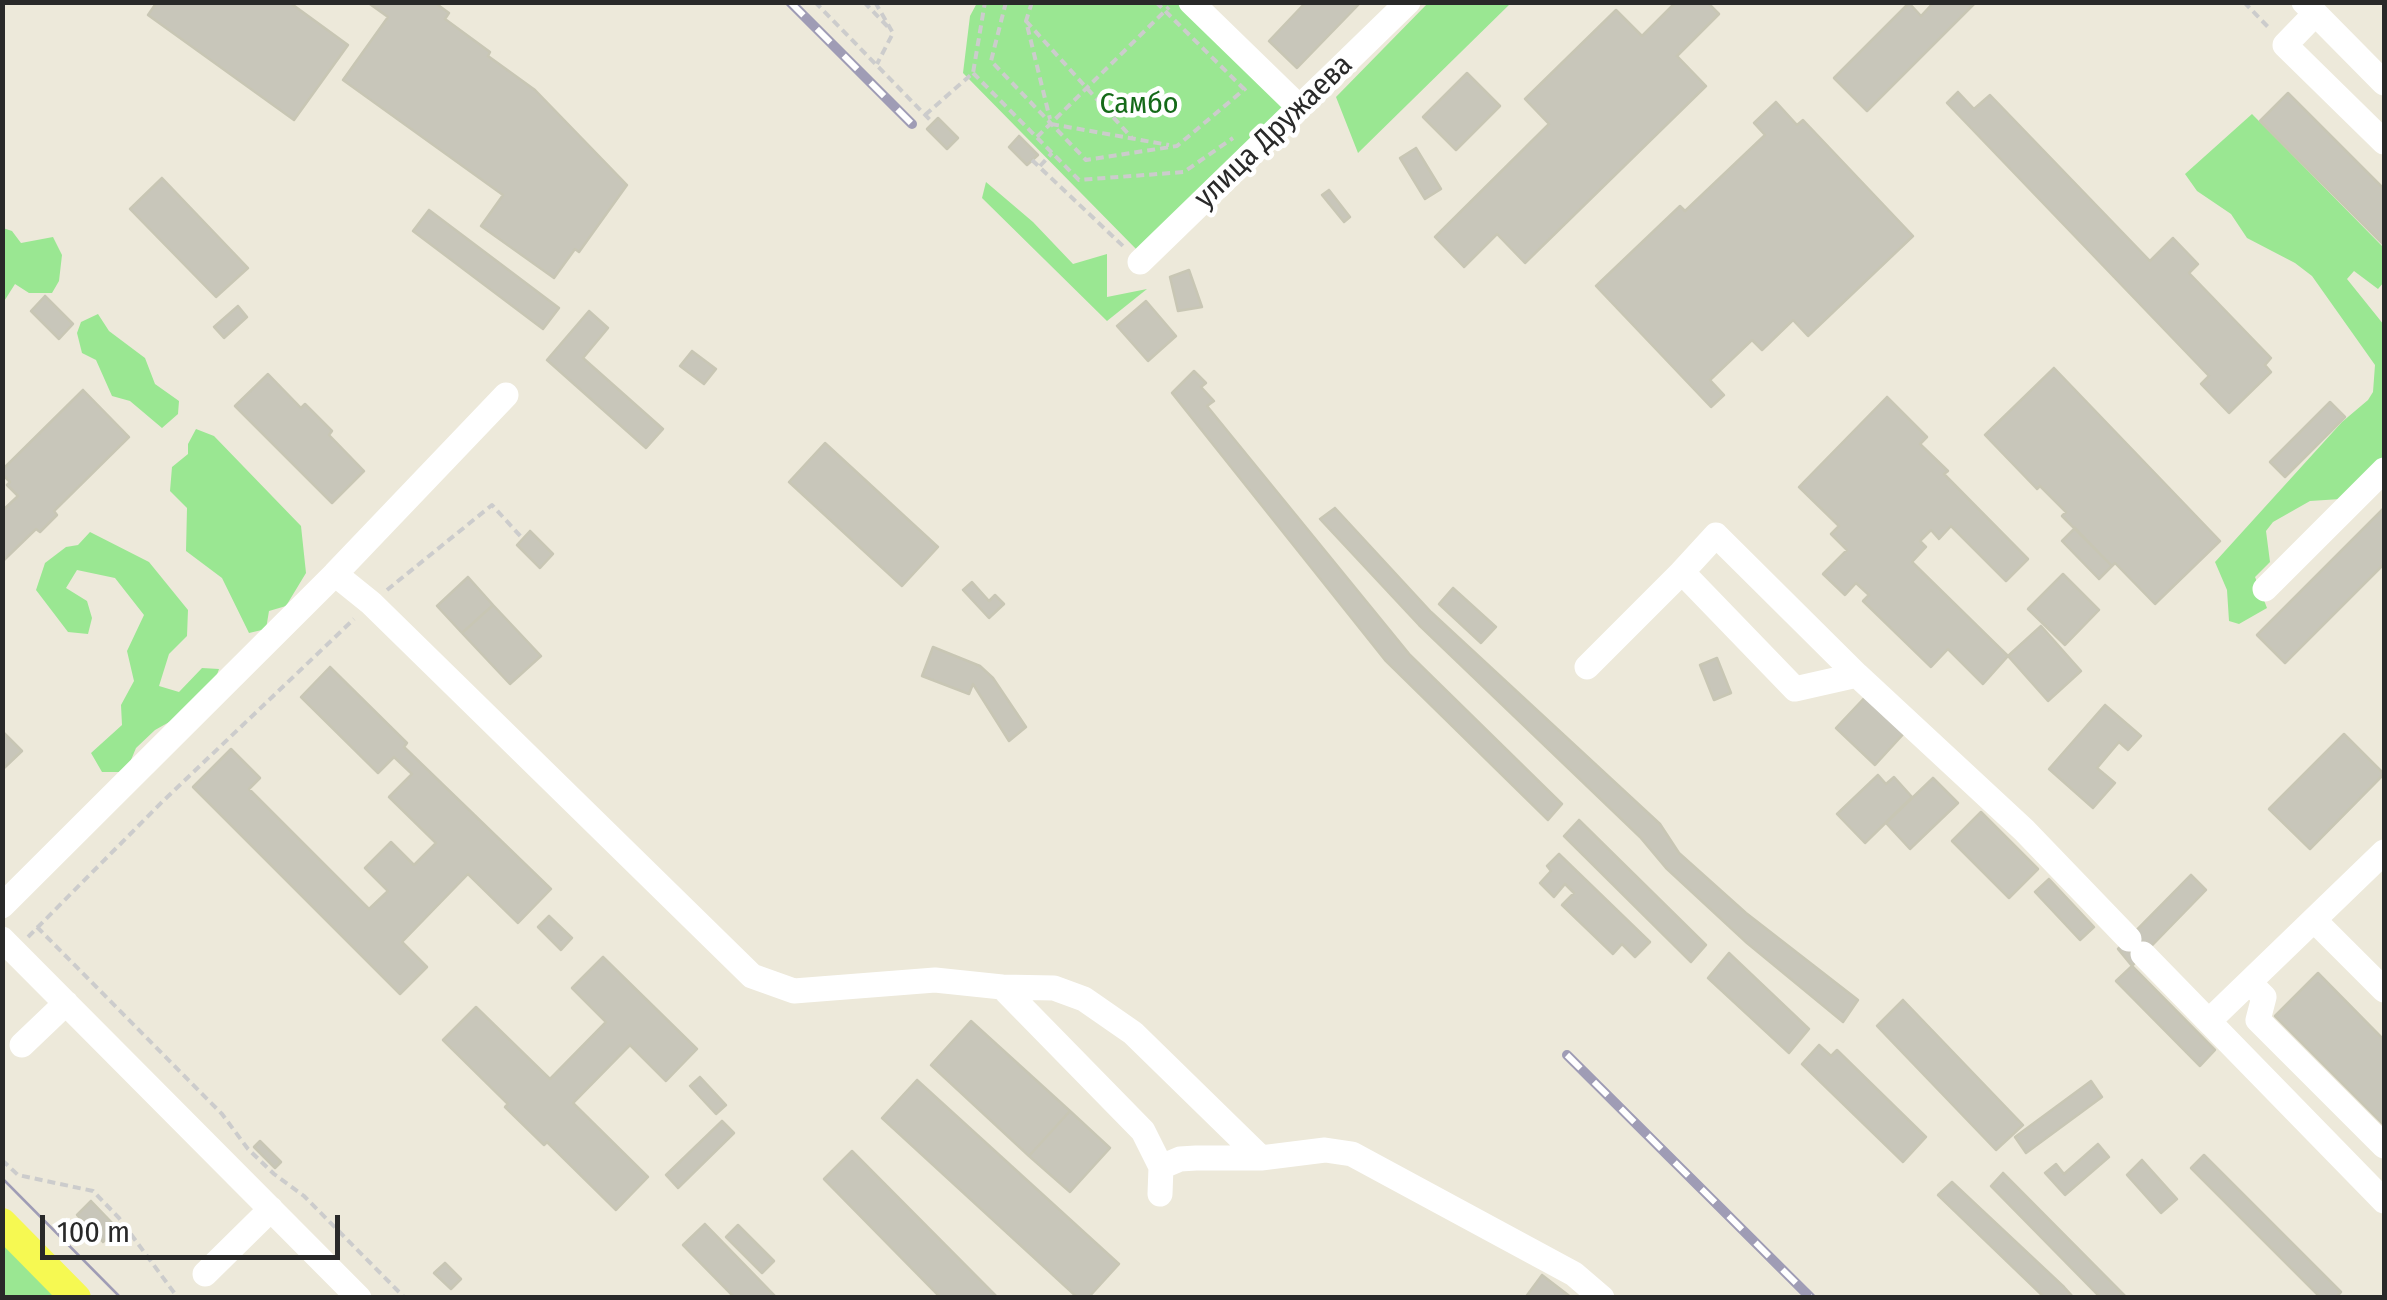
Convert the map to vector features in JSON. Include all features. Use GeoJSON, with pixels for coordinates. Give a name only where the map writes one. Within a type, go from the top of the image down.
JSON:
{"type":"FeatureCollection","features":[{"type":"Feature","properties":{"kind":"main road"},"geometry":{"type":"LineString","coordinates":[[2,1224],[76,1298]]}},
{"type":"Feature","properties":{"kind":"street"},"geometry":{"type":"LineString","coordinates":[[1191,2],[1299,107]]}},
{"type":"Feature","properties":{"kind":"street","name":"улица Дружаева"},"geometry":{"type":"LineString","coordinates":[[1140,262],[1408,2]]}},
{"type":"Feature","properties":{"kind":"street"},"geometry":{"type":"LineString","coordinates":[[2384,83],[2309,8],[2285,45],[2384,142]]}},
{"type":"Feature","properties":{"kind":"street"},"geometry":{"type":"LineString","coordinates":[[2,906],[336,574],[506,395]]}},
{"type":"Feature","properties":{"kind":"street"},"geometry":{"type":"LineString","coordinates":[[2265,590],[2384,470]]}},
{"type":"Feature","properties":{"kind":"street"},"geometry":{"type":"LineString","coordinates":[[1587,666],[1716,535],[1857,675],[2024,830],[2384,1202]]}},
{"type":"Feature","properties":{"kind":"street"},"geometry":{"type":"LineString","coordinates":[[1682,572],[1795,690],[1857,675]]}},
{"type":"Feature","properties":{"kind":"street"},"geometry":{"type":"LineString","coordinates":[[336,574],[372,603],[752,976],[794,991],[935,980],[1054,988],[1084,1000],[1133,1033],[1261,1158]]}},
{"type":"Feature","properties":{"kind":"street"},"geometry":{"type":"LineString","coordinates":[[2208,1022],[2384,852]]}},
{"type":"Feature","properties":{"kind":"street"},"geometry":{"type":"LineString","coordinates":[[2315,921],[2384,990]]}},
{"type":"Feature","properties":{"kind":"street"},"geometry":{"type":"LineString","coordinates":[[8,945],[359,1298]]}},
{"type":"Feature","properties":{"kind":"street"},"geometry":{"type":"LineString","coordinates":[[2250,982],[2264,996],[2258,1020],[2384,1146]]}},
{"type":"Feature","properties":{"kind":"street"},"geometry":{"type":"LineString","coordinates":[[1002,987],[1143,1131],[1161,1166],[1160,1194]]}},
{"type":"Feature","properties":{"kind":"street"},"geometry":{"type":"LineString","coordinates":[[22,1046],[66,1003]]}},
{"type":"Feature","properties":{"kind":"street"},"geometry":{"type":"LineString","coordinates":[[1161,1166],[1180,1159],[1261,1158],[1326,1150],[1352,1154],[1574,1274],[1602,1298]]}},
{"type":"Feature","properties":{"kind":"street"},"geometry":{"type":"LineString","coordinates":[[205,1274],[271,1209]]}},
{"type":"Feature","properties":{"kind":"path"},"geometry":{"type":"LineString","coordinates":[[815,2],[933,123]]}},
{"type":"Feature","properties":{"kind":"path"},"geometry":{"type":"LineString","coordinates":[[864,2],[893,32]]}},
{"type":"Feature","properties":{"kind":"path"},"geometry":{"type":"LineString","coordinates":[[875,2],[893,32]]}},
{"type":"Feature","properties":{"kind":"path"},"geometry":{"type":"LineString","coordinates":[[925,115],[973,72],[985,2]]}},
{"type":"Feature","properties":{"kind":"path"},"geometry":{"type":"LineString","coordinates":[[1006,2],[991,62],[1086,160],[1176,146],[1244,89],[1268,76]]}},
{"type":"Feature","properties":{"kind":"path"},"geometry":{"type":"LineString","coordinates":[[1032,2],[1026,21],[1051,124]]}},
{"type":"Feature","properties":{"kind":"path"},"geometry":{"type":"LineString","coordinates":[[1156,2],[1244,89]]}},
{"type":"Feature","properties":{"kind":"path"},"geometry":{"type":"LineString","coordinates":[[1037,137],[1174,2]]}},
{"type":"Feature","properties":{"kind":"path"},"geometry":{"type":"LineString","coordinates":[[2244,2],[2285,45]]}},
{"type":"Feature","properties":{"kind":"path"},"geometry":{"type":"LineString","coordinates":[[1026,21],[1132,138]]}},
{"type":"Feature","properties":{"kind":"path"},"geometry":{"type":"LineString","coordinates":[[876,65],[893,32]]}},
{"type":"Feature","properties":{"kind":"path"},"geometry":{"type":"LineString","coordinates":[[973,72],[1080,180],[1184,172],[1238,135]]}},
{"type":"Feature","properties":{"kind":"path"},"geometry":{"type":"LineString","coordinates":[[1051,124],[1176,146]]}},
{"type":"Feature","properties":{"kind":"path"},"geometry":{"type":"LineString","coordinates":[[1040,166],[1052,153]]}},
{"type":"Feature","properties":{"kind":"path"},"geometry":{"type":"LineString","coordinates":[[1032,160],[1140,262]]}},
{"type":"Feature","properties":{"kind":"path"},"geometry":{"type":"LineString","coordinates":[[8,945],[37,928],[162,802],[372,603],[492,505],[523,538]]}},
{"type":"Feature","properties":{"kind":"path"},"geometry":{"type":"LineString","coordinates":[[37,928],[222,1114],[248,1149],[304,1196],[405,1298]]}},
{"type":"Feature","properties":{"kind":"path"},"geometry":{"type":"LineString","coordinates":[[2,1160],[18,1175],[93,1191],[119,1218],[178,1298]]}},
{"type":"Feature","properties":{"kind":"green space","name":"Самбо"},"geometry":{"type":"Polygon","coordinates":[[[977,3],[1180,3],[1288,106],[1138,251],[963,73],[970,16],[977,3]]]}},
{"type":"Feature","properties":{"kind":"green space"},"geometry":{"type":"Polygon","coordinates":[[[1428,3],[1511,3],[1358,153],[1336,97],[1428,3]]]}},
{"type":"Feature","properties":{"kind":"green space"},"geometry":{"type":"Polygon","coordinates":[[[2252,114],[2384,248],[2384,282],[2378,289],[2354,271],[2347,279],[2384,325],[2384,487],[2371,497],[2310,501],[2273,522],[2266,531],[2270,562],[2255,577],[2267,608],[2239,624],[2229,621],[2227,590],[2215,562],[2342,422],[2368,400],[2373,392],[2375,365],[2312,276],[2247,238],[2231,214],[2197,191],[2185,174],[2252,114]]]}},
{"type":"Feature","properties":{"kind":"green space"},"geometry":{"type":"Polygon","coordinates":[[[986,182],[1033,222],[1073,264],[1107,254],[1107,297],[1147,289],[1107,321],[982,198],[986,182]]]}},
{"type":"Feature","properties":{"kind":"green space"},"geometry":{"type":"Polygon","coordinates":[[[3,228],[12,231],[21,243],[53,237],[62,255],[59,281],[52,293],[29,293],[15,284],[3,303],[3,228]]]}},
{"type":"Feature","properties":{"kind":"green space"},"geometry":{"type":"Polygon","coordinates":[[[98,314],[109,331],[145,358],[155,384],[179,401],[178,414],[162,428],[130,401],[112,396],[96,360],[82,353],[77,333],[81,322],[98,314]]]}},
{"type":"Feature","properties":{"kind":"green space"},"geometry":{"type":"Polygon","coordinates":[[[196,429],[214,436],[301,526],[306,573],[286,606],[269,611],[266,629],[249,633],[222,578],[186,551],[187,508],[170,491],[172,467],[188,454],[188,444],[196,429]]]}},
{"type":"Feature","properties":{"kind":"green space"},"geometry":{"type":"Polygon","coordinates":[[[90,532],[149,562],[188,610],[187,636],[169,654],[159,686],[179,692],[202,668],[219,669],[212,689],[136,748],[126,772],[102,772],[91,753],[122,725],[121,705],[134,681],[127,651],[144,615],[115,578],[77,570],[66,588],[87,601],[92,618],[88,634],[68,632],[36,590],[45,563],[66,547],[78,545],[90,532]]]}},
{"type":"Feature","properties":{"kind":"green space"},"geometry":{"type":"Polygon","coordinates":[[[2,1241],[59,1297],[6,1297],[2,1241]]]}},
{"type":"Feature","properties":{"kind":"building"},"geometry":{"type":"Polygon","coordinates":[[[157,2],[289,2],[348,45],[294,120],[148,15],[157,2]]]}},
{"type":"Feature","properties":{"kind":"building"},"geometry":{"type":"Polygon","coordinates":[[[367,2],[434,2],[449,13],[445,19],[535,90],[627,185],[579,252],[575,249],[554,278],[481,226],[503,195],[343,80],[388,17],[367,2]]]}},
{"type":"Feature","properties":{"kind":"building"},"geometry":{"type":"Polygon","coordinates":[[[1306,2],[1361,2],[1297,68],[1269,41],[1306,2]]]}},
{"type":"Feature","properties":{"kind":"building"},"geometry":{"type":"Polygon","coordinates":[[[1676,2],[1707,2],[1719,14],[1677,56],[1706,86],[1525,263],[1497,234],[1464,267],[1435,237],[1549,124],[1525,99],[1616,10],[1642,36],[1676,2]]]}},
{"type":"Feature","properties":{"kind":"building"},"geometry":{"type":"Polygon","coordinates":[[[1934,2],[1976,2],[1867,111],[1834,78],[1909,3],[1921,16],[1934,2]]]}},
{"type":"Feature","properties":{"kind":"building"},"geometry":{"type":"Polygon","coordinates":[[[1467,73],[1500,106],[1456,150],[1423,117],[1467,73]]]}},
{"type":"Feature","properties":{"kind":"building"},"geometry":{"type":"Polygon","coordinates":[[[1958,92],[1974,109],[1990,95],[2150,261],[2173,238],[2198,264],[2189,273],[2271,358],[2265,365],[2271,372],[2229,413],[2201,384],[2209,376],[1947,103],[1958,92]]]}},
{"type":"Feature","properties":{"kind":"building"},"geometry":{"type":"Polygon","coordinates":[[[2288,93],[2384,189],[2384,245],[2260,121],[2288,93]]]}},
{"type":"Feature","properties":{"kind":"building"},"geometry":{"type":"Polygon","coordinates":[[[1776,102],[1797,125],[1803,120],[1913,236],[1808,336],[1793,320],[1762,350],[1752,340],[1710,380],[1724,395],[1711,407],[1596,286],[1680,206],[1685,211],[1765,135],[1754,123],[1776,102]]]}},
{"type":"Feature","properties":{"kind":"building"},"geometry":{"type":"Polygon","coordinates":[[[938,118],[958,138],[947,149],[927,129],[938,118]]]}},
{"type":"Feature","properties":{"kind":"building"},"geometry":{"type":"Polygon","coordinates":[[[1019,136],[1038,155],[1027,165],[1009,147],[1019,136]]]}},
{"type":"Feature","properties":{"kind":"building"},"geometry":{"type":"Polygon","coordinates":[[[1416,148],[1441,189],[1425,199],[1400,158],[1416,148]]]}},
{"type":"Feature","properties":{"kind":"building"},"geometry":{"type":"Polygon","coordinates":[[[162,178],[248,268],[216,297],[130,209],[162,178]]]}},
{"type":"Feature","properties":{"kind":"building"},"geometry":{"type":"Polygon","coordinates":[[[1329,190],[1350,217],[1344,222],[1322,195],[1329,190]]]}},
{"type":"Feature","properties":{"kind":"building"},"geometry":{"type":"Polygon","coordinates":[[[429,210],[559,308],[543,329],[413,231],[429,210]]]}},
{"type":"Feature","properties":{"kind":"building"},"geometry":{"type":"Polygon","coordinates":[[[1189,270],[1202,307],[1178,311],[1170,277],[1189,270]]]}},
{"type":"Feature","properties":{"kind":"building"},"geometry":{"type":"Polygon","coordinates":[[[45,296],[73,324],[59,339],[31,311],[45,296]]]}},
{"type":"Feature","properties":{"kind":"building"},"geometry":{"type":"Polygon","coordinates":[[[1146,301],[1176,336],[1148,361],[1117,326],[1146,301]]]}},
{"type":"Feature","properties":{"kind":"building"},"geometry":{"type":"Polygon","coordinates":[[[238,306],[247,317],[224,338],[214,327],[238,306]]]}},
{"type":"Feature","properties":{"kind":"building"},"geometry":{"type":"Polygon","coordinates":[[[589,311],[608,328],[583,358],[663,429],[646,448],[547,360],[589,311]]]}},
{"type":"Feature","properties":{"kind":"building"},"geometry":{"type":"Polygon","coordinates":[[[692,351],[716,369],[704,384],[680,366],[692,351]]]}},
{"type":"Feature","properties":{"kind":"building"},"geometry":{"type":"Polygon","coordinates":[[[2054,368],[2220,541],[2155,604],[2115,563],[2112,566],[2062,516],[2066,512],[2040,486],[2037,489],[1985,435],[2054,368]]]}},
{"type":"Feature","properties":{"kind":"building"},"geometry":{"type":"Polygon","coordinates":[[[1194,371],[1206,383],[1201,387],[1214,401],[1207,406],[1410,655],[1562,804],[1548,820],[1385,660],[1172,393],[1194,371]]]}},
{"type":"Feature","properties":{"kind":"building"},"geometry":{"type":"Polygon","coordinates":[[[268,374],[301,408],[305,404],[332,431],[329,435],[364,471],[332,503],[235,406],[268,374]]]}},
{"type":"Feature","properties":{"kind":"building"},"geometry":{"type":"Polygon","coordinates":[[[83,390],[129,437],[54,511],[57,515],[40,532],[36,529],[4,560],[2,511],[18,496],[7,485],[10,482],[2,470],[83,390]]]}},
{"type":"Feature","properties":{"kind":"building"},"geometry":{"type":"Polygon","coordinates":[[[1887,397],[1927,437],[1920,444],[1948,471],[1944,474],[2028,559],[2006,581],[1951,526],[1939,539],[1931,530],[1920,541],[1926,547],[1912,562],[2008,656],[1983,684],[1948,649],[1931,667],[1863,601],[1869,595],[1856,583],[1845,595],[1823,574],[1847,550],[1831,534],[1839,526],[1799,487],[1887,397]]]}},
{"type":"Feature","properties":{"kind":"building"},"geometry":{"type":"Polygon","coordinates":[[[2330,402],[2345,417],[2285,477],[2270,462],[2330,402]]]}},
{"type":"Feature","properties":{"kind":"building"},"geometry":{"type":"Polygon","coordinates":[[[825,443],[938,547],[902,586],[789,482],[825,443]]]}},
{"type":"Feature","properties":{"kind":"building"},"geometry":{"type":"Polygon","coordinates":[[[1335,508],[1431,612],[1660,824],[1679,853],[1746,913],[1858,1000],[1843,1022],[1747,943],[1666,868],[1640,837],[1419,625],[1320,519],[1335,508]]]}},
{"type":"Feature","properties":{"kind":"building"},"geometry":{"type":"Polygon","coordinates":[[[2384,508],[2384,564],[2285,663],[2257,635],[2384,508]]]}},
{"type":"Feature","properties":{"kind":"building"},"geometry":{"type":"Polygon","coordinates":[[[2075,528],[2112,566],[2099,579],[2062,541],[2075,528]]]}},
{"type":"Feature","properties":{"kind":"building"},"geometry":{"type":"Polygon","coordinates":[[[530,531],[553,554],[540,568],[517,545],[530,531]]]}},
{"type":"Feature","properties":{"kind":"building"},"geometry":{"type":"Polygon","coordinates":[[[2063,574],[2099,610],[2065,645],[2028,609],[2063,574]]]}},
{"type":"Feature","properties":{"kind":"building"},"geometry":{"type":"Polygon","coordinates":[[[468,577],[493,605],[462,633],[437,606],[468,577]]]}},
{"type":"Feature","properties":{"kind":"building"},"geometry":{"type":"Polygon","coordinates":[[[972,582],[989,601],[995,595],[1004,604],[989,618],[963,590],[972,582]]]}},
{"type":"Feature","properties":{"kind":"building"},"geometry":{"type":"Polygon","coordinates":[[[1453,588],[1496,627],[1481,643],[1439,604],[1453,588]]]}},
{"type":"Feature","properties":{"kind":"building"},"geometry":{"type":"Polygon","coordinates":[[[493,605],[541,656],[510,684],[462,633],[493,605]]]}},
{"type":"Feature","properties":{"kind":"building"},"geometry":{"type":"Polygon","coordinates":[[[2041,626],[2081,671],[2048,701],[2008,656],[2041,626]]]}},
{"type":"Feature","properties":{"kind":"building"},"geometry":{"type":"Polygon","coordinates":[[[933,647],[980,666],[993,678],[1026,727],[1009,741],[973,684],[969,694],[922,676],[933,647]]]}},
{"type":"Feature","properties":{"kind":"building"},"geometry":{"type":"Polygon","coordinates":[[[1717,658],[1731,693],[1714,700],[1700,665],[1717,658]]]}},
{"type":"Feature","properties":{"kind":"building"},"geometry":{"type":"Polygon","coordinates":[[[330,667],[407,743],[404,747],[551,889],[518,923],[468,874],[402,942],[427,967],[400,994],[193,787],[231,749],[260,778],[249,789],[369,909],[388,891],[365,868],[391,842],[414,865],[436,843],[389,797],[412,774],[394,757],[378,773],[301,697],[330,667]]]}},
{"type":"Feature","properties":{"kind":"building"},"geometry":{"type":"Polygon","coordinates":[[[1869,693],[1907,730],[1875,765],[1836,728],[1869,693]]]}},
{"type":"Feature","properties":{"kind":"building"},"geometry":{"type":"Polygon","coordinates":[[[2105,705],[2141,736],[2128,750],[2119,742],[2097,768],[2115,783],[2093,808],[2049,769],[2105,705]]]}},
{"type":"Feature","properties":{"kind":"building"},"geometry":{"type":"Polygon","coordinates":[[[2,731],[22,751],[2,770],[2,731]]]}},
{"type":"Feature","properties":{"kind":"building"},"geometry":{"type":"Polygon","coordinates":[[[2344,734],[2384,774],[2310,849],[2269,809],[2344,734]]]}},
{"type":"Feature","properties":{"kind":"building"},"geometry":{"type":"Polygon","coordinates":[[[1878,775],[1886,784],[1894,777],[1912,797],[1865,843],[1837,814],[1878,775]]]}},
{"type":"Feature","properties":{"kind":"building"},"geometry":{"type":"Polygon","coordinates":[[[1933,778],[1958,803],[1910,849],[1886,823],[1933,778]]]}},
{"type":"Feature","properties":{"kind":"building"},"geometry":{"type":"Polygon","coordinates":[[[1981,812],[2038,869],[2009,898],[1952,841],[1981,812]]]}},
{"type":"Feature","properties":{"kind":"building"},"geometry":{"type":"Polygon","coordinates":[[[1579,820],[1706,945],[1691,962],[1564,836],[1579,820]]]}},
{"type":"Feature","properties":{"kind":"building"},"geometry":{"type":"Polygon","coordinates":[[[1559,854],[1650,942],[1635,957],[1622,944],[1613,954],[1562,905],[1574,893],[1565,884],[1554,897],[1540,883],[1551,871],[1547,866],[1559,854]]]}},
{"type":"Feature","properties":{"kind":"building"},"geometry":{"type":"Polygon","coordinates":[[[2191,875],[2206,890],[2132,966],[2118,949],[2191,875]]]}},
{"type":"Feature","properties":{"kind":"building"},"geometry":{"type":"Polygon","coordinates":[[[2049,879],[2094,927],[2080,940],[2035,892],[2049,879]]]}},
{"type":"Feature","properties":{"kind":"building"},"geometry":{"type":"Polygon","coordinates":[[[549,916],[572,938],[561,950],[538,927],[549,916]]]}},
{"type":"Feature","properties":{"kind":"building"},"geometry":{"type":"Polygon","coordinates":[[[1729,953],[1809,1029],[1789,1053],[1708,978],[1729,953]]]}},
{"type":"Feature","properties":{"kind":"building"},"geometry":{"type":"Polygon","coordinates":[[[603,957],[697,1049],[666,1081],[630,1045],[573,1103],[648,1177],[616,1210],[505,1107],[508,1104],[443,1040],[476,1007],[550,1079],[606,1022],[572,988],[603,957]]]}},
{"type":"Feature","properties":{"kind":"building"},"geometry":{"type":"Polygon","coordinates":[[[2132,966],[2215,1050],[2200,1066],[2116,981],[2132,966]]]}},
{"type":"Feature","properties":{"kind":"building"},"geometry":{"type":"Polygon","coordinates":[[[2318,973],[2384,1040],[2384,1125],[2275,1016],[2318,973]]]}},
{"type":"Feature","properties":{"kind":"building"},"geometry":{"type":"Polygon","coordinates":[[[1903,1000],[2023,1125],[1996,1150],[1877,1026],[1903,1000]]]}},
{"type":"Feature","properties":{"kind":"building"},"geometry":{"type":"Polygon","coordinates":[[[971,1021],[1070,1111],[1029,1156],[931,1065],[971,1021]]]}},
{"type":"Feature","properties":{"kind":"building"},"geometry":{"type":"Polygon","coordinates":[[[1819,1045],[1831,1056],[1837,1050],[1926,1137],[1903,1162],[1802,1064],[1819,1045]]]}},
{"type":"Feature","properties":{"kind":"building"},"geometry":{"type":"Polygon","coordinates":[[[700,1077],[726,1105],[716,1114],[690,1086],[700,1077]]]}},
{"type":"Feature","properties":{"kind":"building"},"geometry":{"type":"Polygon","coordinates":[[[917,1080],[1119,1264],[1088,1298],[1078,1298],[882,1118],[917,1080]]]}},
{"type":"Feature","properties":{"kind":"building"},"geometry":{"type":"Polygon","coordinates":[[[2091,1081],[2102,1097],[2026,1153],[2015,1137],[2091,1081]]]}},
{"type":"Feature","properties":{"kind":"building"},"geometry":{"type":"Polygon","coordinates":[[[1070,1111],[1110,1148],[1070,1192],[1029,1156],[1070,1111]]]}},
{"type":"Feature","properties":{"kind":"building"},"geometry":{"type":"Polygon","coordinates":[[[722,1121],[734,1133],[678,1188],[666,1175],[722,1121]]]}},
{"type":"Feature","properties":{"kind":"building"},"geometry":{"type":"Polygon","coordinates":[[[260,1141],[281,1162],[275,1168],[254,1147],[260,1141]]]}},
{"type":"Feature","properties":{"kind":"building"},"geometry":{"type":"Polygon","coordinates":[[[2098,1144],[2109,1157],[2065,1195],[2045,1173],[2056,1164],[2064,1174],[2098,1144]]]}},
{"type":"Feature","properties":{"kind":"building"},"geometry":{"type":"Polygon","coordinates":[[[852,1151],[998,1298],[941,1298],[824,1179],[852,1151]]]}},
{"type":"Feature","properties":{"kind":"building"},"geometry":{"type":"Polygon","coordinates":[[[2204,1155],[2341,1292],[2335,1298],[2321,1298],[2191,1168],[2204,1155]]]}},
{"type":"Feature","properties":{"kind":"building"},"geometry":{"type":"Polygon","coordinates":[[[2142,1160],[2177,1199],[2161,1213],[2127,1175],[2142,1160]]]}},
{"type":"Feature","properties":{"kind":"building"},"geometry":{"type":"Polygon","coordinates":[[[2003,1173],[2127,1298],[2101,1298],[1991,1186],[2003,1173]]]}},
{"type":"Feature","properties":{"kind":"building"},"geometry":{"type":"Polygon","coordinates":[[[1952,1182],[2074,1298],[2045,1298],[1938,1195],[1952,1182]]]}},
{"type":"Feature","properties":{"kind":"building"},"geometry":{"type":"Polygon","coordinates":[[[91,1201],[117,1228],[103,1242],[77,1215],[91,1201]]]}},
{"type":"Feature","properties":{"kind":"building"},"geometry":{"type":"Polygon","coordinates":[[[705,1224],[777,1298],[735,1298],[683,1245],[705,1224]]]}},
{"type":"Feature","properties":{"kind":"building"},"geometry":{"type":"Polygon","coordinates":[[[738,1225],[774,1261],[762,1273],[726,1237],[738,1225]]]}},
{"type":"Feature","properties":{"kind":"building"},"geometry":{"type":"Polygon","coordinates":[[[445,1263],[461,1279],[451,1289],[434,1273],[445,1263]]]}},
{"type":"Feature","properties":{"kind":"building"},"geometry":{"type":"Polygon","coordinates":[[[1542,1275],[1572,1298],[1525,1298],[1542,1275]]]}},
{"type":"Feature","properties":{"kind":"tram line"},"geometry":{"type":"LineString","coordinates":[[2,1178],[121,1298]]}},
{"type":"Feature","properties":{"kind":"railway"},"geometry":{"type":"LineString","coordinates":[[790,2],[912,124]]}},
{"type":"Feature","properties":{"kind":"railway"},"geometry":{"type":"LineString","coordinates":[[1567,1055],[1811,1298]]}}]}
